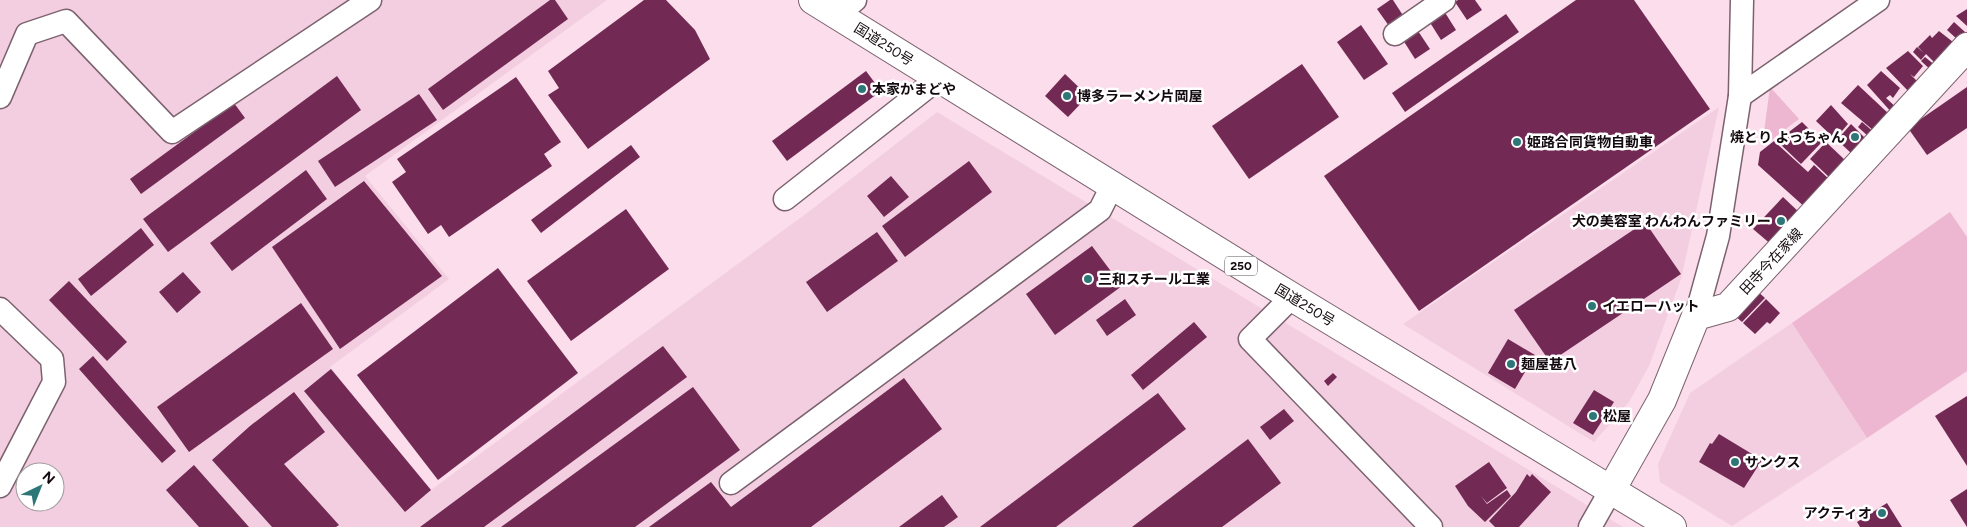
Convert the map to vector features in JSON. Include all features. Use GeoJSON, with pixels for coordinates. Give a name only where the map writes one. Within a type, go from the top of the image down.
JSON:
{"type":"FeatureCollection","features":[{"type":"Feature","properties":{"kind":"main road","name":"国道250号"},"geometry":{"type":"LineString","coordinates":[[813,0],[846,8],[939,78],[1292,297],[1672,527]]}},
{"type":"Feature","properties":{"kind":"main road","name":"田寺今在家線"},"geometry":{"type":"LineString","coordinates":[[1696,316],[1728,308],[1967,48]]}},
{"type":"Feature","properties":{"kind":"main road"},"geometry":{"type":"LineString","coordinates":[[1612,490],[1662,400],[1696,316]]}},
{"type":"Feature","properties":{"kind":"street"},"geometry":{"type":"LineString","coordinates":[[0,97],[27,34],[66,21],[172,132],[370,0]]}},
{"type":"Feature","properties":{"kind":"street"},"geometry":{"type":"LineString","coordinates":[[1395,34],[1444,0]]}},
{"type":"Feature","properties":{"kind":"street"},"geometry":{"type":"LineString","coordinates":[[1696,316],[1718,236],[1740,96],[1742,0]]}},
{"type":"Feature","properties":{"kind":"street"},"geometry":{"type":"LineString","coordinates":[[1740,96],[1878,0]]}},
{"type":"Feature","properties":{"kind":"street"},"geometry":{"type":"LineString","coordinates":[[785,199],[939,78]]}},
{"type":"Feature","properties":{"kind":"street"},"geometry":{"type":"LineString","coordinates":[[730,482],[1100,210],[1112,186]]}},
{"type":"Feature","properties":{"kind":"street"},"geometry":{"type":"LineString","coordinates":[[1292,297],[1250,339],[1431,527]]}},
{"type":"Feature","properties":{"kind":"street"},"geometry":{"type":"LineString","coordinates":[[0,309],[52,359],[54,382],[0,486]]}},
{"type":"Feature","properties":{"kind":"street"},"geometry":{"type":"LineString","coordinates":[[1590,527],[1612,490]]}},
{"type":"Feature","properties":{"kind":"shaded area"},"geometry":{"type":"Polygon","coordinates":[[[0,0],[607,0],[365,176],[449,279],[330,367],[431,490],[811,210],[937,112],[1623,527],[0,527],[0,0]]]}},
{"type":"Feature","properties":{"kind":"shaded area"},"geometry":{"type":"Polygon","coordinates":[[[1770,87],[1799,119],[1762,147],[1770,87]]]}},
{"type":"Feature","properties":{"kind":"shaded area"},"geometry":{"type":"Polygon","coordinates":[[[1719,107],[1681,279],[1649,366],[1629,402],[1594,442],[1403,324],[1719,107]]]}},
{"type":"Feature","properties":{"kind":"shaded area"},"geometry":{"type":"Polygon","coordinates":[[[1950,212],[1967,237],[1967,371],[1867,438],[1792,323],[1950,212]]]}},
{"type":"Feature","properties":{"kind":"shaded area"},"geometry":{"type":"Polygon","coordinates":[[[1792,323],[1867,438],[1732,526],[1660,482],[1658,464],[1690,393],[1792,323]]]}},
{"type":"Feature","properties":{"kind":"building"},"geometry":{"type":"Polygon","coordinates":[[[550,0],[555,0],[568,19],[443,110],[428,89],[550,0]]]}},
{"type":"Feature","properties":{"kind":"building"},"geometry":{"type":"Polygon","coordinates":[[[644,0],[666,0],[695,30],[710,59],[588,149],[548,95],[559,88],[548,71],[644,0]]]}},
{"type":"Feature","properties":{"kind":"building"},"geometry":{"type":"Polygon","coordinates":[[[1393,0],[1404,17],[1389,26],[1377,9],[1393,0]]]}},
{"type":"Feature","properties":{"kind":"building"},"geometry":{"type":"Polygon","coordinates":[[[1458,0],[1475,0],[1482,10],[1467,20],[1455,2],[1458,0]]]}},
{"type":"Feature","properties":{"kind":"building","name":"姫路合同貨物自動車"},"geometry":{"type":"Polygon","coordinates":[[[1576,0],[1634,0],[1710,109],[1419,311],[1324,176],[1576,0]]]}},
{"type":"Feature","properties":{"kind":"building"},"geometry":{"type":"Polygon","coordinates":[[[1967,9],[1967,26],[1956,16],[1967,9]]]}},
{"type":"Feature","properties":{"kind":"building"},"geometry":{"type":"Polygon","coordinates":[[[1444,11],[1456,30],[1441,40],[1429,21],[1444,11]]]}},
{"type":"Feature","properties":{"kind":"building"},"geometry":{"type":"Polygon","coordinates":[[[1506,14],[1519,32],[1405,112],[1392,93],[1506,14]]]}},
{"type":"Feature","properties":{"kind":"building"},"geometry":{"type":"Polygon","coordinates":[[[1954,22],[1965,32],[1958,40],[1947,30],[1954,22]]]}},
{"type":"Feature","properties":{"kind":"building"},"geometry":{"type":"Polygon","coordinates":[[[1361,25],[1388,64],[1364,80],[1337,42],[1361,25]]]}},
{"type":"Feature","properties":{"kind":"building"},"geometry":{"type":"Polygon","coordinates":[[[1418,31],[1430,49],[1415,59],[1403,40],[1418,31]]]}},
{"type":"Feature","properties":{"kind":"building"},"geometry":{"type":"Polygon","coordinates":[[[1939,31],[1953,42],[1941,59],[1939,57],[1934,62],[1926,54],[1921,60],[1913,52],[1917,47],[1924,53],[1918,47],[1930,35],[1932,38],[1939,31]]]}},
{"type":"Feature","properties":{"kind":"building"},"geometry":{"type":"Polygon","coordinates":[[[1908,51],[1923,66],[1914,77],[1910,74],[1920,84],[1911,94],[1886,68],[1908,51]]]}},
{"type":"Feature","properties":{"kind":"building"},"geometry":{"type":"Polygon","coordinates":[[[1925,57],[1936,66],[1932,71],[1921,61],[1925,57]]]}},
{"type":"Feature","properties":{"kind":"building"},"geometry":{"type":"Polygon","coordinates":[[[1302,64],[1339,117],[1249,179],[1212,126],[1302,64]]]}},
{"type":"Feature","properties":{"kind":"building"},"geometry":{"type":"Polygon","coordinates":[[[866,71],[881,91],[787,161],[772,141],[866,71]]]}},
{"type":"Feature","properties":{"kind":"building"},"geometry":{"type":"Polygon","coordinates":[[[1881,71],[1900,88],[1893,98],[1890,95],[1886,98],[1898,109],[1893,114],[1867,85],[1881,71]]]}},
{"type":"Feature","properties":{"kind":"building","name":"博多ラーメン片岡屋"},"geometry":{"type":"Polygon","coordinates":[[[1065,74],[1088,96],[1068,117],[1045,96],[1065,74]]]}},
{"type":"Feature","properties":{"kind":"building"},"geometry":{"type":"Polygon","coordinates":[[[337,76],[361,110],[168,252],[143,219],[337,76]]]}},
{"type":"Feature","properties":{"kind":"building"},"geometry":{"type":"Polygon","coordinates":[[[516,77],[561,142],[544,154],[552,166],[449,237],[441,225],[428,234],[392,182],[406,172],[397,159],[516,77]]]}},
{"type":"Feature","properties":{"kind":"building"},"geometry":{"type":"Polygon","coordinates":[[[1858,85],[1889,114],[1874,131],[1841,103],[1858,85]]]}},
{"type":"Feature","properties":{"kind":"building"},"geometry":{"type":"Polygon","coordinates":[[[1967,87],[1967,128],[1927,155],[1908,128],[1967,87]]]}},
{"type":"Feature","properties":{"kind":"building"},"geometry":{"type":"Polygon","coordinates":[[[419,94],[437,120],[335,187],[318,161],[419,94]]]}},
{"type":"Feature","properties":{"kind":"building"},"geometry":{"type":"Polygon","coordinates":[[[234,103],[245,118],[141,194],[130,179],[234,103]]]}},
{"type":"Feature","properties":{"kind":"building"},"geometry":{"type":"Polygon","coordinates":[[[1831,105],[1848,124],[1835,139],[1816,121],[1831,105]]]}},
{"type":"Feature","properties":{"kind":"building"},"geometry":{"type":"Polygon","coordinates":[[[1802,122],[1822,142],[1801,164],[1777,141],[1802,122]]]}},
{"type":"Feature","properties":{"kind":"building"},"geometry":{"type":"Polygon","coordinates":[[[1862,122],[1875,133],[1870,138],[1858,127],[1862,122]]]}},
{"type":"Feature","properties":{"kind":"building"},"geometry":{"type":"Polygon","coordinates":[[[1851,124],[1865,138],[1851,153],[1837,140],[1851,124]]]}},
{"type":"Feature","properties":{"kind":"building"},"geometry":{"type":"Polygon","coordinates":[[[1774,141],[1808,172],[1814,165],[1830,180],[1807,209],[1758,165],[1760,152],[1774,141]]]}},
{"type":"Feature","properties":{"kind":"building"},"geometry":{"type":"Polygon","coordinates":[[[1826,142],[1846,161],[1830,178],[1810,159],[1826,142]]]}},
{"type":"Feature","properties":{"kind":"building"},"geometry":{"type":"Polygon","coordinates":[[[631,145],[640,157],[541,233],[531,220],[631,145]]]}},
{"type":"Feature","properties":{"kind":"building"},"geometry":{"type":"Polygon","coordinates":[[[969,161],[992,192],[905,257],[882,226],[969,161]]]}},
{"type":"Feature","properties":{"kind":"building"},"geometry":{"type":"Polygon","coordinates":[[[306,170],[327,199],[232,271],[210,243],[306,170]]]}},
{"type":"Feature","properties":{"kind":"building"},"geometry":{"type":"Polygon","coordinates":[[[891,176],[909,197],[884,217],[867,196],[891,176]]]}},
{"type":"Feature","properties":{"kind":"building"},"geometry":{"type":"Polygon","coordinates":[[[364,181],[442,276],[340,349],[272,247],[364,181]]]}},
{"type":"Feature","properties":{"kind":"building"},"geometry":{"type":"Polygon","coordinates":[[[1783,197],[1802,215],[1773,246],[1753,229],[1783,197]]]}},
{"type":"Feature","properties":{"kind":"building"},"geometry":{"type":"Polygon","coordinates":[[[626,209],[669,269],[571,341],[527,281],[626,209]]]}},
{"type":"Feature","properties":{"kind":"building"},"geometry":{"type":"Polygon","coordinates":[[[1645,222],[1681,274],[1550,362],[1514,310],[1645,222]]]}},
{"type":"Feature","properties":{"kind":"building"},"geometry":{"type":"Polygon","coordinates":[[[141,228],[154,245],[91,296],[78,279],[141,228]]]}},
{"type":"Feature","properties":{"kind":"building"},"geometry":{"type":"Polygon","coordinates":[[[877,232],[898,261],[827,312],[806,282],[877,232]]]}},
{"type":"Feature","properties":{"kind":"building"},"geometry":{"type":"Polygon","coordinates":[[[1092,246],[1122,286],[1055,335],[1026,294],[1092,246]]]}},
{"type":"Feature","properties":{"kind":"building"},"geometry":{"type":"Polygon","coordinates":[[[498,268],[578,373],[438,480],[357,375],[498,268]]]}},
{"type":"Feature","properties":{"kind":"building"},"geometry":{"type":"Polygon","coordinates":[[[183,272],[201,292],[177,313],[159,292],[183,272]]]}},
{"type":"Feature","properties":{"kind":"building"},"geometry":{"type":"Polygon","coordinates":[[[69,281],[127,342],[107,361],[49,300],[69,281]]]}},
{"type":"Feature","properties":{"kind":"building"},"geometry":{"type":"Polygon","coordinates":[[[1756,290],[1765,298],[1742,322],[1733,314],[1756,290]]]}},
{"type":"Feature","properties":{"kind":"building"},"geometry":{"type":"Polygon","coordinates":[[[1125,299],[1136,315],[1107,336],[1096,320],[1125,299]]]}},
{"type":"Feature","properties":{"kind":"building"},"geometry":{"type":"Polygon","coordinates":[[[1766,299],[1780,313],[1770,324],[1767,322],[1755,334],[1743,323],[1766,299]]]}},
{"type":"Feature","properties":{"kind":"building"},"geometry":{"type":"Polygon","coordinates":[[[301,303],[333,349],[189,452],[157,407],[301,303]]]}},
{"type":"Feature","properties":{"kind":"building"},"geometry":{"type":"Polygon","coordinates":[[[1194,322],[1207,337],[1143,390],[1131,375],[1194,322]]]}},
{"type":"Feature","properties":{"kind":"building","name":"麺屋甚八"},"geometry":{"type":"Polygon","coordinates":[[[1508,339],[1535,355],[1515,389],[1488,373],[1508,339]]]}},
{"type":"Feature","properties":{"kind":"building"},"geometry":{"type":"Polygon","coordinates":[[[663,346],[687,377],[484,527],[420,527],[663,346]]]}},
{"type":"Feature","properties":{"kind":"building"},"geometry":{"type":"Polygon","coordinates":[[[93,356],[176,451],[162,463],[79,369],[93,356]]]}},
{"type":"Feature","properties":{"kind":"building"},"geometry":{"type":"Polygon","coordinates":[[[331,369],[431,490],[405,512],[304,391],[331,369]]]}},
{"type":"Feature","properties":{"kind":"building"},"geometry":{"type":"Polygon","coordinates":[[[1333,373],[1337,377],[1328,386],[1324,381],[1333,373]]]}},
{"type":"Feature","properties":{"kind":"building"},"geometry":{"type":"Polygon","coordinates":[[[904,378],[942,429],[811,527],[649,527],[711,482],[731,507],[904,378]]]}},
{"type":"Feature","properties":{"kind":"building"},"geometry":{"type":"Polygon","coordinates":[[[693,387],[740,450],[635,527],[501,527],[693,387]]]}},
{"type":"Feature","properties":{"kind":"building"},"geometry":{"type":"Polygon","coordinates":[[[1594,390],[1614,402],[1593,435],[1573,423],[1594,390]]]}},
{"type":"Feature","properties":{"kind":"building"},"geometry":{"type":"Polygon","coordinates":[[[294,392],[325,432],[284,464],[339,525],[336,527],[272,527],[212,460],[250,426],[294,392]]]}},
{"type":"Feature","properties":{"kind":"building"},"geometry":{"type":"Polygon","coordinates":[[[1158,393],[1186,429],[1056,527],[980,527],[1158,393]]]}},
{"type":"Feature","properties":{"kind":"building"},"geometry":{"type":"Polygon","coordinates":[[[1967,396],[1967,466],[1935,416],[1967,396]]]}},
{"type":"Feature","properties":{"kind":"building"},"geometry":{"type":"Polygon","coordinates":[[[1284,409],[1294,421],[1270,440],[1260,427],[1284,409]]]}},
{"type":"Feature","properties":{"kind":"building"},"geometry":{"type":"Polygon","coordinates":[[[1719,434],[1762,460],[1744,488],[1699,462],[1710,443],[1712,444],[1719,434]]]}},
{"type":"Feature","properties":{"kind":"building"},"geometry":{"type":"Polygon","coordinates":[[[1248,439],[1281,483],[1222,527],[1132,527],[1248,439]]]}},
{"type":"Feature","properties":{"kind":"building"},"geometry":{"type":"Polygon","coordinates":[[[1489,462],[1507,488],[1487,503],[1481,496],[1487,504],[1507,490],[1511,496],[1485,522],[1468,506],[1455,486],[1489,462]]]}},
{"type":"Feature","properties":{"kind":"building"},"geometry":{"type":"Polygon","coordinates":[[[194,465],[249,527],[199,527],[166,490],[194,465]]]}},
{"type":"Feature","properties":{"kind":"building"},"geometry":{"type":"Polygon","coordinates":[[[1527,474],[1530,477],[1532,474],[1551,492],[1519,527],[1495,527],[1489,521],[1516,492],[1527,474]]]}},
{"type":"Feature","properties":{"kind":"building"},"geometry":{"type":"Polygon","coordinates":[[[1967,489],[1967,527],[1950,500],[1967,489]]]}},
{"type":"Feature","properties":{"kind":"building"},"geometry":{"type":"Polygon","coordinates":[[[942,495],[958,517],[944,527],[899,527],[942,495]]]}},
{"type":"Feature","properties":{"kind":"building","name":"アクティオ"},"geometry":{"type":"Polygon","coordinates":[[[1887,503],[1902,527],[1860,527],[1857,522],[1887,503]]]}},
{"type":"Feature","properties":{"kind":"place","name":"本家かまどや"},"geometry":{"type":"Point","coordinates":[862,89]}},
{"type":"Feature","properties":{"kind":"place","name":"博多ラーメン片岡屋"},"geometry":{"type":"Point","coordinates":[1067,96]}},
{"type":"Feature","properties":{"kind":"place","name":"焼とり よっちゃん"},"geometry":{"type":"Point","coordinates":[1855,137]}},
{"type":"Feature","properties":{"kind":"place","name":"姫路合同貨物自動車"},"geometry":{"type":"Point","coordinates":[1517,142]}},
{"type":"Feature","properties":{"kind":"place","name":"犬の美容室 わんわんファミリー"},"geometry":{"type":"Point","coordinates":[1781,221]}},
{"type":"Feature","properties":{"kind":"place","name":"三和スチール工業"},"geometry":{"type":"Point","coordinates":[1088,279]}},
{"type":"Feature","properties":{"kind":"place","name":"イエローハット"},"geometry":{"type":"Point","coordinates":[1592,306]}},
{"type":"Feature","properties":{"kind":"place","name":"麺屋甚八"},"geometry":{"type":"Point","coordinates":[1511,364]}},
{"type":"Feature","properties":{"kind":"place","name":"松屋"},"geometry":{"type":"Point","coordinates":[1593,416]}},
{"type":"Feature","properties":{"kind":"place","name":"サンクス"},"geometry":{"type":"Point","coordinates":[1735,462]}},
{"type":"Feature","properties":{"kind":"place","name":"アクティオ"},"geometry":{"type":"Point","coordinates":[1882,513]}}]}
